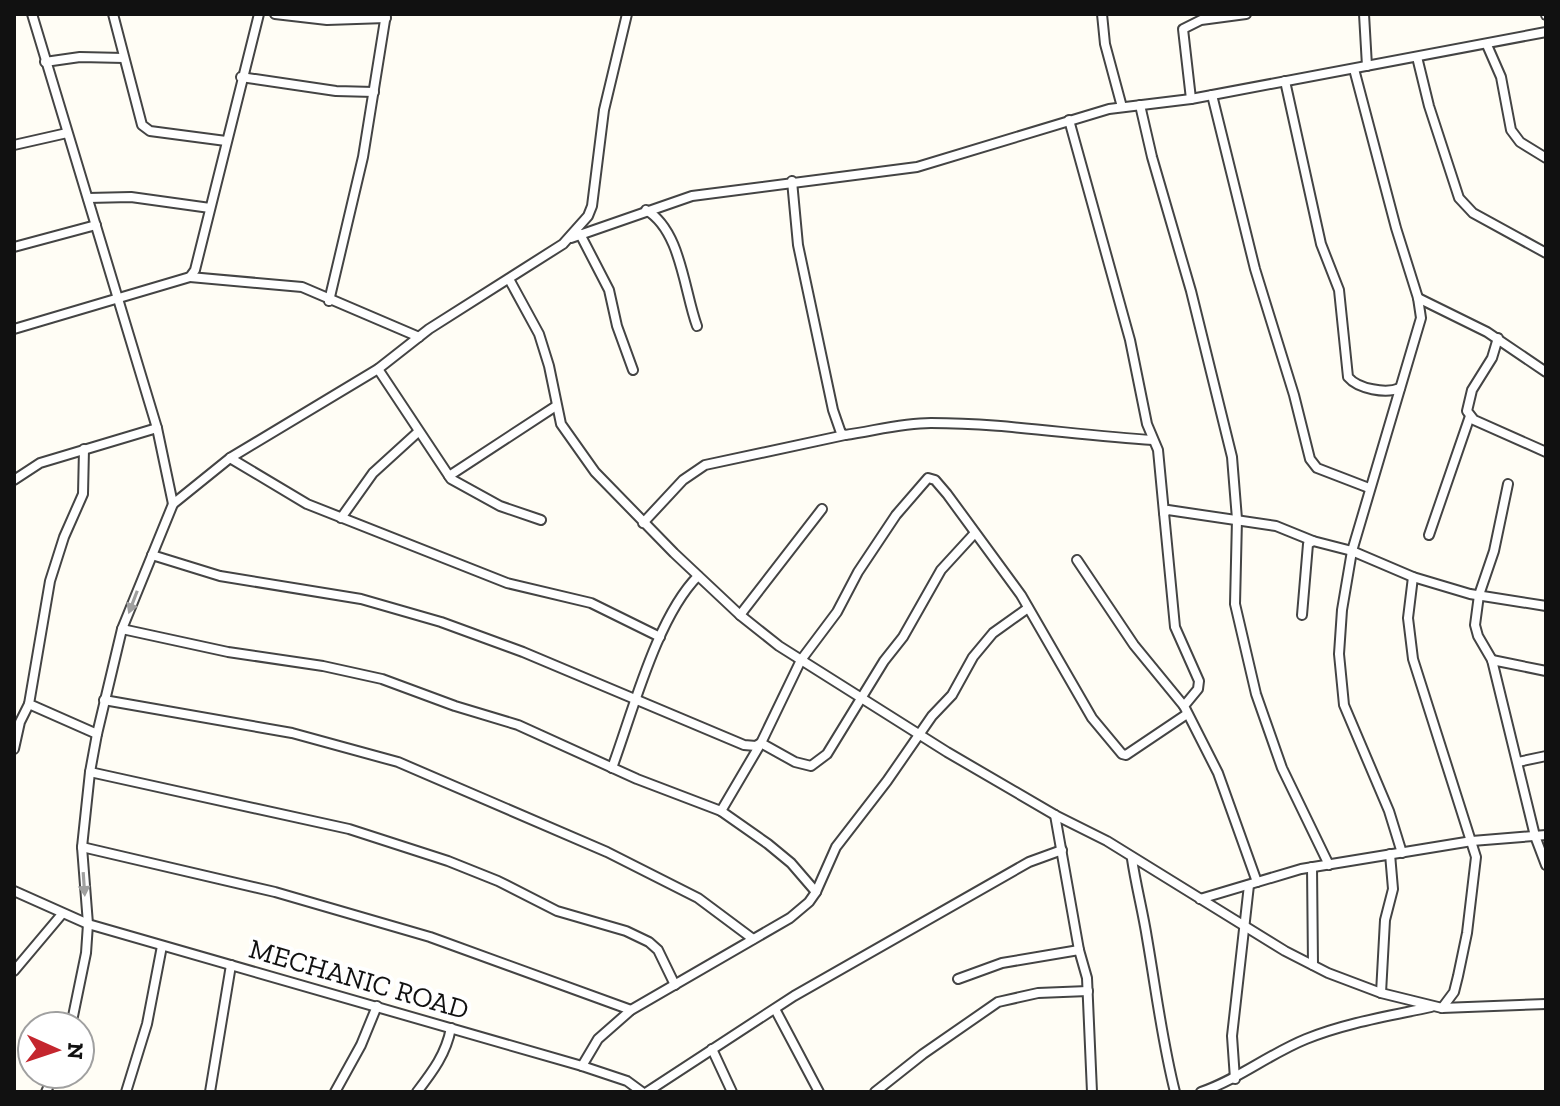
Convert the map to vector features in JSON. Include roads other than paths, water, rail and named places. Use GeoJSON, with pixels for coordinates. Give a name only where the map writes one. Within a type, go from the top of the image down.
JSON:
{"type":"FeatureCollection","features":[{"type":"Feature","properties":{"kind":"street"},"geometry":{"type":"LineString","coordinates":[[32,14],[157,428],[173,504]]}},
{"type":"Feature","properties":{"kind":"street"},"geometry":{"type":"LineString","coordinates":[[113,14],[145,128],[226,141]]}},
{"type":"Feature","properties":{"kind":"street"},"geometry":{"type":"LineString","coordinates":[[190,277],[195,270],[259,14]]}},
{"type":"Feature","properties":{"kind":"street"},"geometry":{"type":"LineString","coordinates":[[275,14],[327,20],[386,16],[363,157],[329,301]]}},
{"type":"Feature","properties":{"kind":"street"},"geometry":{"type":"LineString","coordinates":[[569,239],[588,216],[592,206],[605,101],[627,14]]}},
{"type":"Feature","properties":{"kind":"street"},"geometry":{"type":"LineString","coordinates":[[1102,14],[1105,44],[1122,107]]}},
{"type":"Feature","properties":{"kind":"street"},"geometry":{"type":"LineString","coordinates":[[1191,99],[1183,29],[1201,20],[1246,14]]}},
{"type":"Feature","properties":{"kind":"street"},"geometry":{"type":"LineString","coordinates":[[1364,14],[1367,66]]}},
{"type":"Feature","properties":{"kind":"street"},"geometry":{"type":"LineString","coordinates":[[74,1010],[86,953],[88,924],[82,847],[90,772],[122,629],[173,504],[230,458],[378,369],[419,337],[569,239],[646,210],[692,196],[917,167],[1069,120],[1122,107],[1191,99],[1546,32]]}},
{"type":"Feature","properties":{"kind":"street"},"geometry":{"type":"LineString","coordinates":[[1487,45],[1501,77],[1511,130],[1520,142],[1546,158]]}},
{"type":"Feature","properties":{"kind":"street"},"geometry":{"type":"LineString","coordinates":[[45,62],[80,57],[124,58]]}},
{"type":"Feature","properties":{"kind":"street"},"geometry":{"type":"LineString","coordinates":[[1417,57],[1429,106],[1459,198],[1473,213],[1546,253]]}},
{"type":"Feature","properties":{"kind":"street"},"geometry":{"type":"LineString","coordinates":[[1354,69],[1418,298],[1420,327],[1352,551],[1342,610],[1339,654],[1344,705],[1389,811],[1402,853]]}},
{"type":"Feature","properties":{"kind":"street"},"geometry":{"type":"LineString","coordinates":[[241,77],[336,91],[374,92]]}},
{"type":"Feature","properties":{"kind":"street"},"geometry":{"type":"LineString","coordinates":[[1285,81],[1321,244],[1339,290],[1347,372],[1354,383],[1391,392],[1400,388]]}},
{"type":"Feature","properties":{"kind":"street"},"geometry":{"type":"LineString","coordinates":[[1212,95],[1255,269],[1294,395],[1310,459],[1317,468],[1369,488]]}},
{"type":"Feature","properties":{"kind":"street"},"geometry":{"type":"LineString","coordinates":[[1140,105],[1230,445],[1237,519],[1235,604],[1256,694],[1282,768],[1329,865]]}},
{"type":"Feature","properties":{"kind":"street"},"geometry":{"type":"LineString","coordinates":[[721,811],[761,743],[801,660],[837,612],[858,572],[896,515],[928,478],[935,480],[947,494],[1028,608],[1092,718],[1122,754],[1126,755],[1156,736],[1186,710],[1199,685],[1175,627],[1160,463],[1146,420],[1130,340],[1069,120]]}},
{"type":"Feature","properties":{"kind":"street"},"geometry":{"type":"LineString","coordinates":[[14,145],[67,133]]}},
{"type":"Feature","properties":{"kind":"street"},"geometry":{"type":"LineString","coordinates":[[792,181],[800,254],[833,410],[838,427],[845,435]]}},
{"type":"Feature","properties":{"kind":"street"},"geometry":{"type":"LineString","coordinates":[[88,198],[131,197],[210,208]]}},
{"type":"Feature","properties":{"kind":"street"},"geometry":{"type":"LineString","coordinates":[[646,210],[662,223],[679,260],[697,326]]}},
{"type":"Feature","properties":{"kind":"street"},"geometry":{"type":"LineString","coordinates":[[14,247],[96,225]]}},
{"type":"Feature","properties":{"kind":"street"},"geometry":{"type":"LineString","coordinates":[[580,234],[609,290],[633,370]]}},
{"type":"Feature","properties":{"kind":"street"},"geometry":{"type":"LineString","coordinates":[[14,329],[190,277],[302,287],[419,337]]}},
{"type":"Feature","properties":{"kind":"street"},"geometry":{"type":"LineString","coordinates":[[509,279],[539,334],[561,424],[595,472],[643,523],[740,615],[801,660],[920,735],[1055,815],[1107,841],[1132,859],[1313,965],[1381,993],[1439,1007]]}},
{"type":"Feature","properties":{"kind":"street"},"geometry":{"type":"LineString","coordinates":[[1418,298],[1498,338],[1546,372]]}},
{"type":"Feature","properties":{"kind":"street"},"geometry":{"type":"LineString","coordinates":[[1498,338],[1492,358],[1472,390],[1467,411],[1470,416],[1546,452]]}},
{"type":"Feature","properties":{"kind":"street"},"geometry":{"type":"LineString","coordinates":[[378,369],[455,483],[500,506],[541,520]]}},
{"type":"Feature","properties":{"kind":"street"},"geometry":{"type":"LineString","coordinates":[[449,476],[556,406]]}},
{"type":"Feature","properties":{"kind":"street"},"geometry":{"type":"LineString","coordinates":[[1429,535],[1470,416]]}},
{"type":"Feature","properties":{"kind":"street"},"geometry":{"type":"LineString","coordinates":[[643,523],[683,480],[705,465],[899,424],[1032,427],[1111,438],[1153,440]]}},
{"type":"Feature","properties":{"kind":"street"},"geometry":{"type":"LineString","coordinates":[[14,480],[40,463],[157,428]]}},
{"type":"Feature","properties":{"kind":"street"},"geometry":{"type":"LineString","coordinates":[[341,518],[373,473],[418,432]]}},
{"type":"Feature","properties":{"kind":"street"},"geometry":{"type":"LineString","coordinates":[[14,749],[20,722],[29,704],[55,563],[83,494],[84,449]]}},
{"type":"Feature","properties":{"kind":"street"},"geometry":{"type":"LineString","coordinates":[[230,458],[307,504],[507,583],[591,603],[660,637]]}},
{"type":"Feature","properties":{"kind":"street"},"geometry":{"type":"LineString","coordinates":[[1508,484],[1494,551],[1479,595],[1475,625],[1492,660],[1535,836],[1546,865]]}},
{"type":"Feature","properties":{"kind":"street"},"geometry":{"type":"LineString","coordinates":[[740,615],[822,509]]}},
{"type":"Feature","properties":{"kind":"street"},"geometry":{"type":"LineString","coordinates":[[1164,513],[1168,510],[1287,528],[1313,541],[1352,551],[1413,577],[1479,595],[1546,606]]}},
{"type":"Feature","properties":{"kind":"street"},"geometry":{"type":"LineString","coordinates":[[761,743],[795,762],[811,766],[827,754],[884,661],[903,637],[941,570],[974,534]]}},
{"type":"Feature","properties":{"kind":"street"},"geometry":{"type":"LineString","coordinates":[[1302,615],[1308,544],[1313,541]]}},
{"type":"Feature","properties":{"kind":"street"},"geometry":{"type":"LineString","coordinates":[[152,555],[220,576],[342,595],[422,616],[523,652],[744,745],[761,743]]}},
{"type":"Feature","properties":{"kind":"street"},"geometry":{"type":"LineString","coordinates":[[1077,560],[1134,645],[1186,710],[1218,773],[1253,884],[1244,926],[1232,1036],[1235,1079]]}},
{"type":"Feature","properties":{"kind":"street"},"geometry":{"type":"LineString","coordinates":[[612,768],[660,637],[678,599],[698,576]]}},
{"type":"Feature","properties":{"kind":"street"},"geometry":{"type":"LineString","coordinates":[[1413,577],[1408,618],[1413,659],[1476,857],[1467,933],[1454,992],[1439,1007]]}},
{"type":"Feature","properties":{"kind":"street"},"geometry":{"type":"LineString","coordinates":[[582,1066],[598,1039],[631,1010],[801,910],[816,892],[836,847],[932,716],[952,695],[973,657],[993,633],[1011,617],[1028,608]]}},
{"type":"Feature","properties":{"kind":"street"},"geometry":{"type":"LineString","coordinates":[[122,629],[217,650],[323,666],[382,679],[518,725],[612,768],[721,811],[791,863],[816,892]]}},
{"type":"Feature","properties":{"kind":"street"},"geometry":{"type":"LineString","coordinates":[[1492,660],[1546,671]]}},
{"type":"Feature","properties":{"kind":"street"},"geometry":{"type":"LineString","coordinates":[[104,700],[292,733],[398,762],[594,846],[685,891],[753,939]]}},
{"type":"Feature","properties":{"kind":"street"},"geometry":{"type":"LineString","coordinates":[[29,704],[97,734]]}},
{"type":"Feature","properties":{"kind":"street"},"geometry":{"type":"LineString","coordinates":[[1518,762],[1546,756]]}},
{"type":"Feature","properties":{"kind":"street"},"geometry":{"type":"LineString","coordinates":[[90,772],[349,829],[448,861],[498,881],[557,911],[641,937],[658,950],[675,985]]}},
{"type":"Feature","properties":{"kind":"street"},"geometry":{"type":"LineString","coordinates":[[1055,815],[1088,991],[1092,1092]]}},
{"type":"Feature","properties":{"kind":"street"},"geometry":{"type":"LineString","coordinates":[[1200,899],[1312,867],[1472,841],[1546,835]]}},
{"type":"Feature","properties":{"kind":"street"},"geometry":{"type":"LineString","coordinates":[[82,847],[249,885],[430,937],[631,1010]]}},
{"type":"Feature","properties":{"kind":"street"},"geometry":{"type":"LineString","coordinates":[[645,1092],[775,1009],[1029,862],[1062,850]]}},
{"type":"Feature","properties":{"kind":"street"},"geometry":{"type":"LineString","coordinates":[[1381,993],[1385,920],[1393,889],[1390,854]]}},
{"type":"Feature","properties":{"kind":"street"},"geometry":{"type":"LineString","coordinates":[[1132,859],[1147,935],[1163,1047],[1175,1092]]}},
{"type":"Feature","properties":{"kind":"street"},"geometry":{"type":"LineString","coordinates":[[1312,867],[1313,965]]}},
{"type":"Feature","properties":{"kind":"street","name":"MECHANIC ROAD"},"geometry":{"type":"LineString","coordinates":[[14,891],[88,924],[582,1066],[627,1081],[645,1092]]}},
{"type":"Feature","properties":{"kind":"street"},"geometry":{"type":"LineString","coordinates":[[14,971],[62,914]]}},
{"type":"Feature","properties":{"kind":"street"},"geometry":{"type":"LineString","coordinates":[[126,1092],[147,1024],[162,946]]}},
{"type":"Feature","properties":{"kind":"street"},"geometry":{"type":"LineString","coordinates":[[958,979],[1002,963],[1079,950]]}},
{"type":"Feature","properties":{"kind":"street"},"geometry":{"type":"LineString","coordinates":[[210,1092],[231,965]]}},
{"type":"Feature","properties":{"kind":"street"},"geometry":{"type":"LineString","coordinates":[[875,1092],[998,1002],[1038,993],[1088,991]]}},
{"type":"Feature","properties":{"kind":"street"},"geometry":{"type":"LineString","coordinates":[[1201,1092],[1235,1079],[1316,1036],[1439,1007],[1546,1004]]}},
{"type":"Feature","properties":{"kind":"street"},"geometry":{"type":"LineString","coordinates":[[335,1092],[355,1057],[377,1006]]}},
{"type":"Feature","properties":{"kind":"street"},"geometry":{"type":"LineString","coordinates":[[775,1009],[819,1092]]}},
{"type":"Feature","properties":{"kind":"street"},"geometry":{"type":"LineString","coordinates":[[417,1092],[440,1062],[451,1028]]}},
{"type":"Feature","properties":{"kind":"street"},"geometry":{"type":"LineString","coordinates":[[712,1049],[732,1092]]}}]}
